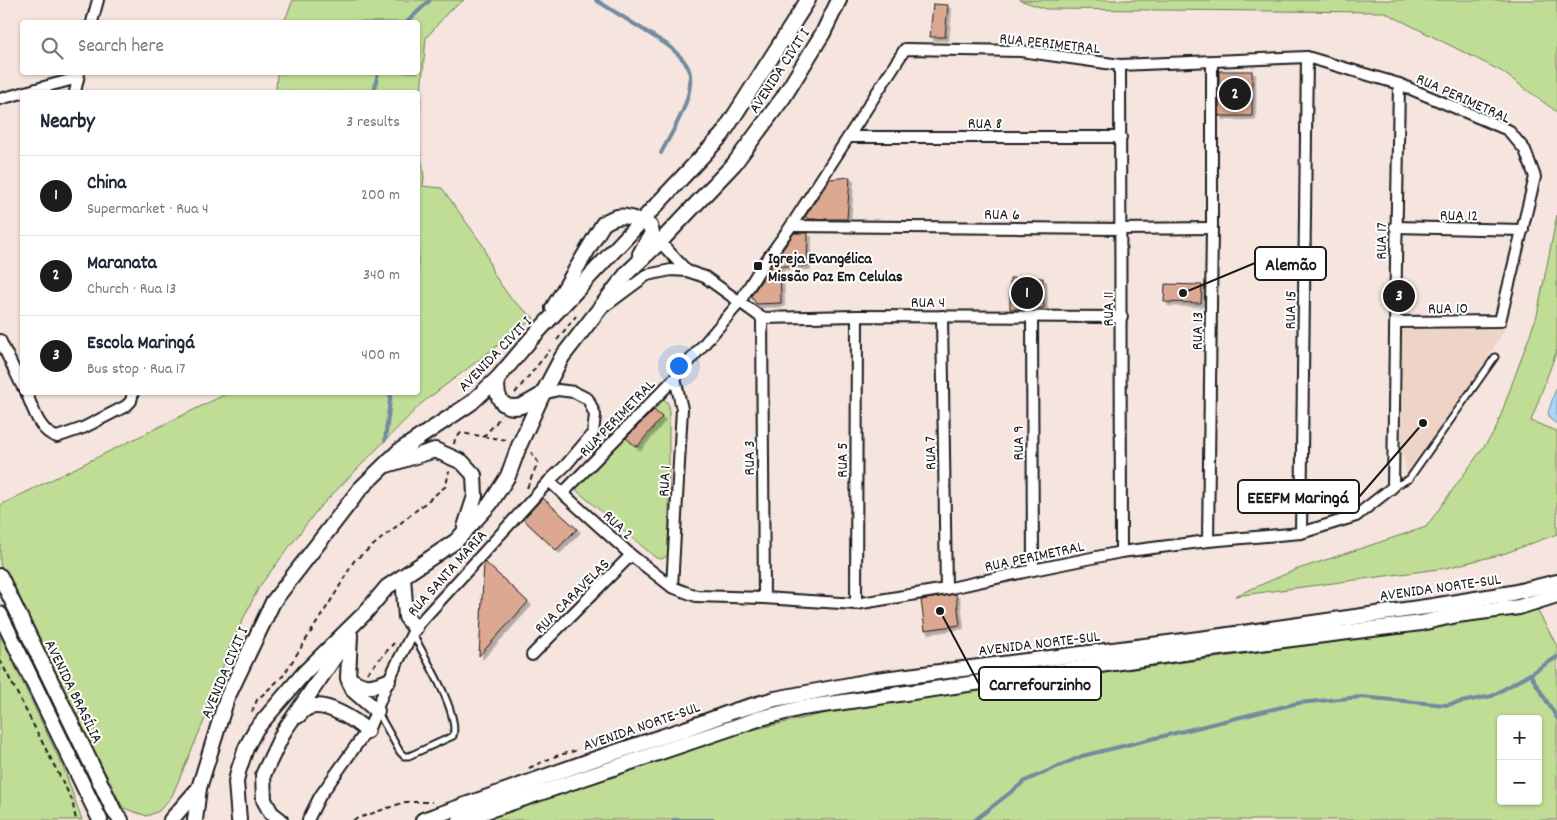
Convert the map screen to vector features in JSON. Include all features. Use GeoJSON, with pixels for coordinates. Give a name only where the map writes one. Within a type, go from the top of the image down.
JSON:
{"type":"FeatureCollection","features":[{"type":"Feature","properties":{"kind":"main road","name":"AVENIDA CIVIT I"},"geometry":{"type":"LineString","coordinates":[[199,788],[227,698],[272,602],[360,489],[399,451],[471,403],[498,378],[531,339],[722,135],[808,0]]}},
{"type":"Feature","properties":{"kind":"main road","name":"AVENIDA CIVIT I"},"geometry":{"type":"LineString","coordinates":[[365,613],[387,588],[456,541],[490,504],[508,476],[519,446],[562,357],[628,272],[660,242],[734,164],[783,98],[823,33],[839,0]]}},
{"type":"Feature","properties":{"kind":"main road"},"geometry":{"type":"LineString","coordinates":[[531,339],[558,299],[602,224],[620,216],[632,218],[650,226],[652,233],[649,241],[628,272]]}},
{"type":"Feature","properties":{"kind":"main road"},"geometry":{"type":"LineString","coordinates":[[498,378],[497,394],[506,405],[512,407],[520,406],[543,394]]}},
{"type":"Feature","properties":{"kind":"main road"},"geometry":{"type":"LineString","coordinates":[[384,466],[434,450],[462,462],[474,474],[475,496],[463,533]]}},
{"type":"Feature","properties":{"kind":"main road","name":"AVENIDA BRASÍLIA"},"geometry":{"type":"LineString","coordinates":[[0,576],[115,813],[121,820]]}},
{"type":"Feature","properties":{"kind":"main road"},"geometry":{"type":"LineString","coordinates":[[403,577],[406,617],[414,631]]}},
{"type":"Feature","properties":{"kind":"main road","name":"AVENIDA NORTE-SUL"},"geometry":{"type":"LineString","coordinates":[[423,820],[594,759],[734,711],[775,699],[876,680],[1207,638],[1433,606],[1512,593],[1557,582]]}},
{"type":"Feature","properties":{"kind":"main road","name":"AVENIDA NORTE-SUL"},"geometry":{"type":"LineString","coordinates":[[460,820],[761,718],[802,708],[1194,652],[1421,623],[1457,615],[1519,606],[1557,595]]}},
{"type":"Feature","properties":{"kind":"main road"},"geometry":{"type":"LineString","coordinates":[[280,820],[271,813],[264,800],[263,775],[284,731],[365,613]]}},
{"type":"Feature","properties":{"kind":"main road"},"geometry":{"type":"LineString","coordinates":[[239,820],[236,782],[246,748],[256,729],[304,673],[365,613]]}},
{"type":"Feature","properties":{"kind":"main road","name":"AVENIDA BRASÍLIA"},"geometry":{"type":"LineString","coordinates":[[0,614],[98,818]]}},
{"type":"Feature","properties":{"kind":"main road"},"geometry":{"type":"LineString","coordinates":[[350,635],[348,678],[354,691],[377,711]]}},
{"type":"Feature","properties":{"kind":"main road"},"geometry":{"type":"LineString","coordinates":[[348,678],[361,686],[374,686],[388,681]]}},
{"type":"Feature","properties":{"kind":"main road"},"geometry":{"type":"LineString","coordinates":[[284,731],[308,707],[315,706],[337,712],[355,720],[367,731]]}},
{"type":"Feature","properties":{"kind":"main road"},"geometry":{"type":"LineString","coordinates":[[171,820],[199,788]]}},
{"type":"Feature","properties":{"kind":"main road"},"geometry":{"type":"LineString","coordinates":[[196,820],[199,788]]}},
{"type":"Feature","properties":{"kind":"street"},"geometry":{"type":"LineString","coordinates":[[93,20],[98,0]]}},
{"type":"Feature","properties":{"kind":"street","name":"RUA PERIMETRAL"},"geometry":{"type":"LineString","coordinates":[[563,493],[675,378],[739,303],[905,49],[1021,51],[1120,65],[1307,57],[1399,84],[1508,130],[1525,150],[1535,177],[1500,321]]}},
{"type":"Feature","properties":{"kind":"street","name":"RUA 15"},"geometry":{"type":"LineString","coordinates":[[1302,532],[1307,57]]}},
{"type":"Feature","properties":{"kind":"street","name":"RUA 13"},"geometry":{"type":"LineString","coordinates":[[1208,541],[1212,62]]}},
{"type":"Feature","properties":{"kind":"street","name":"RUA 11"},"geometry":{"type":"LineString","coordinates":[[1120,65],[1121,552]]}},
{"type":"Feature","properties":{"kind":"street"},"geometry":{"type":"LineString","coordinates":[[75,90],[79,75]]}},
{"type":"Feature","properties":{"kind":"street"},"geometry":{"type":"LineString","coordinates":[[33,90],[79,75]]}},
{"type":"Feature","properties":{"kind":"street","name":"RUA 17"},"geometry":{"type":"LineString","coordinates":[[1393,488],[1396,322],[1395,227],[1399,84]]}},
{"type":"Feature","properties":{"kind":"street"},"geometry":{"type":"LineString","coordinates":[[0,99],[20,94]]}},
{"type":"Feature","properties":{"kind":"street","name":"RUA 8"},"geometry":{"type":"LineString","coordinates":[[849,137],[1121,137]]}},
{"type":"Feature","properties":{"kind":"street","name":"RUA 6"},"geometry":{"type":"LineString","coordinates":[[791,226],[1212,228]]}},
{"type":"Feature","properties":{"kind":"street","name":"RUA 12"},"geometry":{"type":"LineString","coordinates":[[1395,227],[1523,230]]}},
{"type":"Feature","properties":{"kind":"street"},"geometry":{"type":"LineString","coordinates":[[660,242],[687,271]]}},
{"type":"Feature","properties":{"kind":"street"},"geometry":{"type":"LineString","coordinates":[[594,314],[646,274],[663,270],[687,271],[705,277],[762,318]]}},
{"type":"Feature","properties":{"kind":"street","name":"RUA 4"},"geometry":{"type":"LineString","coordinates":[[762,318],[857,316],[1122,317]]}},
{"type":"Feature","properties":{"kind":"street","name":"RUA 5"},"geometry":{"type":"LineString","coordinates":[[856,604],[857,316]]}},
{"type":"Feature","properties":{"kind":"street","name":"RUA 7"},"geometry":{"type":"LineString","coordinates":[[942,316],[946,589]]}},
{"type":"Feature","properties":{"kind":"street","name":"RUA 9"},"geometry":{"type":"LineString","coordinates":[[1032,317],[1033,570]]}},
{"type":"Feature","properties":{"kind":"street","name":"RUA 3"},"geometry":{"type":"LineString","coordinates":[[762,318],[764,598]]}},
{"type":"Feature","properties":{"kind":"street","name":"RUA 10"},"geometry":{"type":"LineString","coordinates":[[1396,322],[1500,321]]}},
{"type":"Feature","properties":{"kind":"street"},"geometry":{"type":"LineString","coordinates":[[0,340],[20,382]]}},
{"type":"Feature","properties":{"kind":"street","name":"RUA 1"},"geometry":{"type":"LineString","coordinates":[[672,587],[682,409],[675,378]]}},
{"type":"Feature","properties":{"kind":"street","name":"RUA SANTA MARIA"},"geometry":{"type":"LineString","coordinates":[[308,820],[320,796],[367,731],[388,681],[414,631],[549,481],[566,465],[592,433],[595,415],[588,399],[574,392],[558,390],[543,394]]}},
{"type":"Feature","properties":{"kind":"street"},"geometry":{"type":"LineString","coordinates":[[27,395],[43,427],[52,436],[57,437],[84,428],[126,406],[131,401],[132,395]]}},
{"type":"Feature","properties":{"kind":"street","name":"RUA 2"},"geometry":{"type":"LineString","coordinates":[[549,481],[631,555],[672,587]]}},
{"type":"Feature","properties":{"kind":"street","name":"RUA PERIMETRAL"},"geometry":{"type":"LineString","coordinates":[[672,587],[696,596],[856,604],[946,589],[1121,552],[1302,532],[1356,516],[1393,488]]}},
{"type":"Feature","properties":{"kind":"street","name":"RUA CARAVELAS"},"geometry":{"type":"LineString","coordinates":[[532,655],[631,555]]}},
{"type":"Feature","properties":{"kind":"lane"},"geometry":{"type":"LineString","coordinates":[[1393,488],[1409,479],[1495,357]]}},
{"type":"Feature","properties":{"kind":"lane"},"geometry":{"type":"LineString","coordinates":[[377,711],[404,756],[409,756],[453,736],[455,730],[448,703],[414,631]]}},
{"type":"Feature","properties":{"kind":"path"},"geometry":{"type":"LineString","coordinates":[[483,437],[496,423],[506,405],[572,320]]}},
{"type":"Feature","properties":{"kind":"path"},"geometry":{"type":"LineString","coordinates":[[0,660],[72,800],[76,820]]}},
{"type":"Feature","properties":{"kind":"shaded area"},"geometry":{"type":"Polygon","coordinates":[[[1505,329],[1464,395],[1408,478],[1402,450],[1402,330],[1505,329]]]}},
{"type":"Feature","properties":{"kind":"green space"},"geometry":{"type":"Polygon","coordinates":[[[293,0],[464,0],[449,11],[426,38],[420,117],[420,90],[276,90],[277,75],[420,75],[420,20],[285,20],[293,0]]]}},
{"type":"Feature","properties":{"kind":"green space"},"geometry":{"type":"Polygon","coordinates":[[[1019,0],[1557,0],[1557,112],[1501,71],[1384,12],[1046,9],[1019,0]]]}},
{"type":"Feature","properties":{"kind":"green space"},"geometry":{"type":"Polygon","coordinates":[[[420,149],[424,177],[423,186],[442,188],[484,247],[493,273],[511,299],[534,318],[422,403],[318,509],[259,587],[229,648],[207,714],[172,796],[159,811],[147,816],[123,808],[0,564],[0,505],[224,395],[420,395],[420,149]]]}},
{"type":"Feature","properties":{"kind":"green space"},"geometry":{"type":"Polygon","coordinates":[[[1557,215],[1557,350],[1531,421],[1557,431],[1557,534],[1503,554],[1446,568],[1235,596],[1295,570],[1426,527],[1495,431],[1537,315],[1557,215]]]}},
{"type":"Feature","properties":{"kind":"green space"},"geometry":{"type":"Polygon","coordinates":[[[663,397],[669,405],[669,550],[667,556],[662,559],[656,558],[575,489],[653,398],[663,397]]]}},
{"type":"Feature","properties":{"kind":"green space"},"geometry":{"type":"Polygon","coordinates":[[[1535,606],[1557,646],[1557,820],[479,820],[730,735],[853,707],[1363,638],[1535,606]]]}},
{"type":"Feature","properties":{"kind":"green space"},"geometry":{"type":"Polygon","coordinates":[[[0,635],[64,769],[82,820],[0,820],[0,635]]]}},
{"type":"Feature","properties":{"kind":"water"},"geometry":{"type":"Polygon","coordinates":[[[1557,385],[1557,424],[1551,420],[1548,413],[1557,385]]]}},
{"type":"Feature","properties":{"kind":"building"},"geometry":{"type":"Polygon","coordinates":[[[933,4],[948,5],[945,37],[930,37],[933,4]]]}},
{"type":"Feature","properties":{"kind":"building"},"geometry":{"type":"Polygon","coordinates":[[[1219,71],[1252,71],[1252,116],[1219,116],[1219,71]]]}},
{"type":"Feature","properties":{"kind":"building"},"geometry":{"type":"Polygon","coordinates":[[[850,177],[847,219],[809,219],[805,217],[830,179],[850,177]]]}},
{"type":"Feature","properties":{"kind":"building"},"geometry":{"type":"Polygon","coordinates":[[[794,233],[808,233],[807,266],[780,266],[781,303],[756,304],[751,296],[794,233]]]}},
{"type":"Feature","properties":{"kind":"building"},"geometry":{"type":"Polygon","coordinates":[[[1010,278],[1043,278],[1044,308],[1010,309],[1010,278]]]}},
{"type":"Feature","properties":{"kind":"building"},"geometry":{"type":"Polygon","coordinates":[[[1165,284],[1202,285],[1201,303],[1164,302],[1165,284]]]}},
{"type":"Feature","properties":{"kind":"building"},"geometry":{"type":"Polygon","coordinates":[[[654,410],[662,417],[637,447],[626,438],[654,410]]]}},
{"type":"Feature","properties":{"kind":"building"},"geometry":{"type":"Polygon","coordinates":[[[543,498],[577,529],[556,550],[523,519],[543,498]]]}},
{"type":"Feature","properties":{"kind":"building"},"geometry":{"type":"Polygon","coordinates":[[[484,563],[528,602],[479,656],[484,563]]]}},
{"type":"Feature","properties":{"kind":"building"},"geometry":{"type":"Polygon","coordinates":[[[956,594],[960,625],[925,630],[921,600],[956,594]]]}},
{"type":"Feature","properties":{"kind":"waterway"},"geometry":{"type":"LineString","coordinates":[[409,20],[430,0]]}},
{"type":"Feature","properties":{"kind":"waterway"},"geometry":{"type":"LineString","coordinates":[[596,0],[666,44],[688,66],[690,80],[686,102],[677,124],[661,153]]}},
{"type":"Feature","properties":{"kind":"waterway"},"geometry":{"type":"LineString","coordinates":[[374,90],[377,75]]}},
{"type":"Feature","properties":{"kind":"waterway"},"geometry":{"type":"LineString","coordinates":[[385,440],[391,395]]}},
{"type":"Feature","properties":{"kind":"waterway"},"geometry":{"type":"LineString","coordinates":[[975,820],[1025,781],[1082,756],[1298,703],[1361,697],[1446,705],[1492,696],[1557,657]]}},
{"type":"Feature","properties":{"kind":"waterway"},"geometry":{"type":"LineString","coordinates":[[1530,674],[1557,718]]}},
{"type":"Feature","properties":{"kind":"waterway"},"geometry":{"type":"LineString","coordinates":[[673,820],[714,820]]}},
{"type":"Feature","properties":{"kind":"place","name":"Maranata"},"geometry":{"type":"Point","coordinates":[1235,94]}},
{"type":"Feature","properties":{"kind":"place","name":"Igreja Evangélica Missão Paz Em Celulas"},"geometry":{"type":"Point","coordinates":[758,266]}},
{"type":"Feature","properties":{"kind":"place","name":"China"},"geometry":{"type":"Point","coordinates":[1027,293]}},
{"type":"Feature","properties":{"kind":"place","name":"Alemão"},"geometry":{"type":"Point","coordinates":[1183,293]}},
{"type":"Feature","properties":{"kind":"place","name":"Escola Maringá"},"geometry":{"type":"Point","coordinates":[1399,296]}},
{"type":"Feature","properties":{"kind":"place","name":"EEEFM Maringá"},"geometry":{"type":"Point","coordinates":[1423,423]}},
{"type":"Feature","properties":{"kind":"place","name":"Carrefourzinho"},"geometry":{"type":"Point","coordinates":[940,611]}}]}
